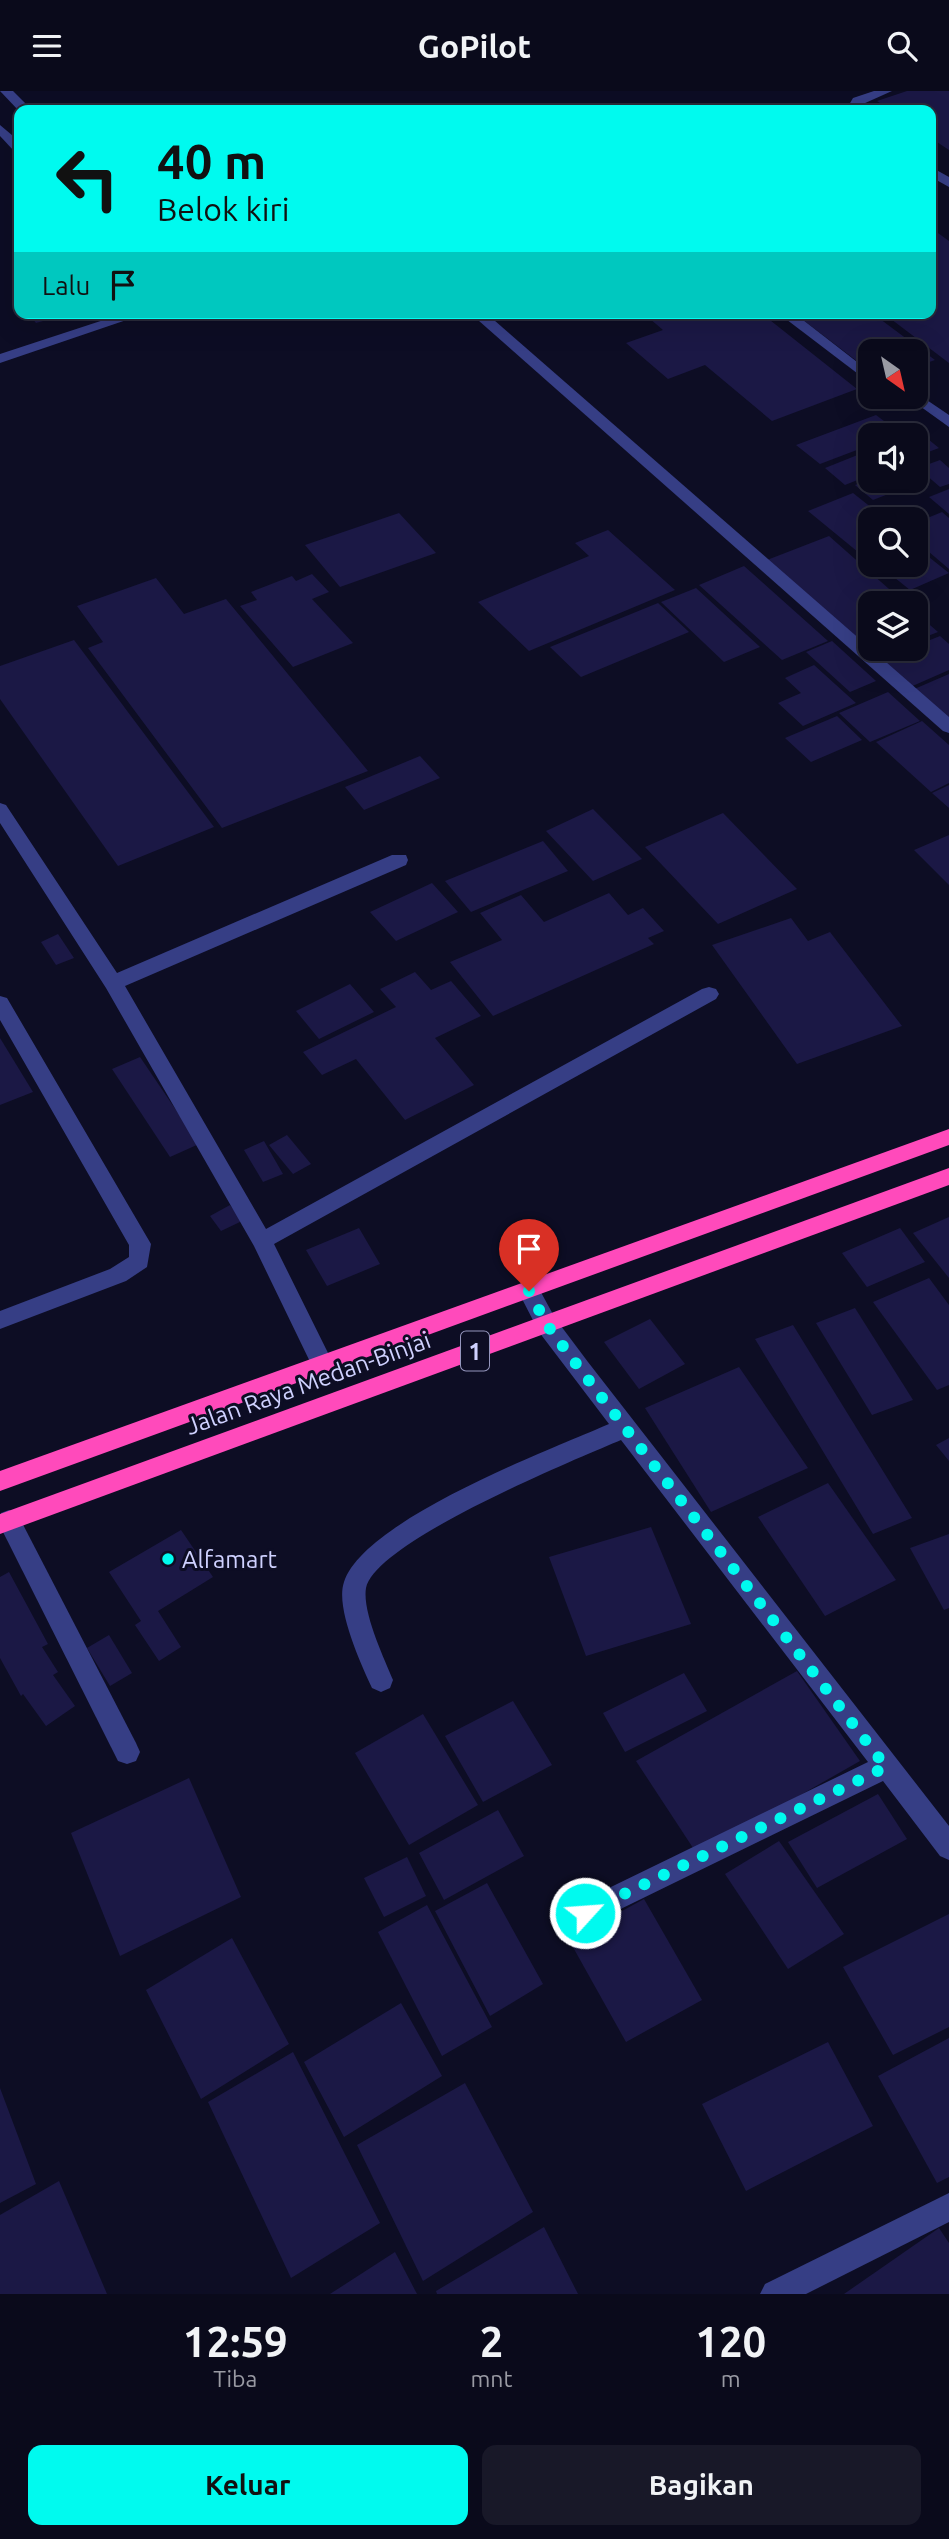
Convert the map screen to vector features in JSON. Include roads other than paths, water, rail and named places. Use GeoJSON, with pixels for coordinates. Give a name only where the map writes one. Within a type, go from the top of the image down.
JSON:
{"type":"FeatureCollection","features":[{"type":"Feature","properties":{"kind":"highway","name":"Jalan Raya Medan-Binjai"},"geometry":{"type":"LineString","coordinates":[[0,1481],[949,1137]]}},
{"type":"Feature","properties":{"kind":"highway","name":"Jalan Raya Medan-Binjai"},"geometry":{"type":"LineString","coordinates":[[5,1522],[949,1176]]}},
{"type":"Feature","properties":{"kind":"street"},"geometry":{"type":"LineString","coordinates":[[6,91],[21,105]]}},
{"type":"Feature","properties":{"kind":"street"},"geometry":{"type":"LineString","coordinates":[[855,105],[858,101],[886,91]]}},
{"type":"Feature","properties":{"kind":"street"},"geometry":{"type":"LineString","coordinates":[[0,129],[14,143]]}},
{"type":"Feature","properties":{"kind":"street"},"geometry":{"type":"LineString","coordinates":[[0,359],[122,319]]}},
{"type":"Feature","properties":{"kind":"street"},"geometry":{"type":"LineString","coordinates":[[484,319],[949,727]]}},
{"type":"Feature","properties":{"kind":"street"},"geometry":{"type":"LineString","coordinates":[[793,319],[858,370]]}},
{"type":"Feature","properties":{"kind":"street"},"geometry":{"type":"LineString","coordinates":[[928,406],[949,422]]}},
{"type":"Feature","properties":{"kind":"street"},"geometry":{"type":"LineString","coordinates":[[0,809],[113,983],[262,1241],[322,1363]]}},
{"type":"Feature","properties":{"kind":"street"},"geometry":{"type":"LineString","coordinates":[[113,983],[398,860]]}},
{"type":"Feature","properties":{"kind":"street"},"geometry":{"type":"LineString","coordinates":[[262,1241],[709,994]]}},
{"type":"Feature","properties":{"kind":"street"},"geometry":{"type":"LineString","coordinates":[[0,1003],[140,1244],[139,1261],[118,1275],[0,1320]]}},
{"type":"Feature","properties":{"kind":"street"},"geometry":{"type":"LineString","coordinates":[[529,1291],[547,1325],[624,1428],[949,1847]]}},
{"type":"Feature","properties":{"kind":"street"},"geometry":{"type":"LineString","coordinates":[[380,1680],[358,1613],[354,1584],[366,1562],[407,1531],[624,1428]]}},
{"type":"Feature","properties":{"kind":"street"},"geometry":{"type":"LineString","coordinates":[[5,1522],[127,1752]]}},
{"type":"Feature","properties":{"kind":"street"},"geometry":{"type":"LineString","coordinates":[[585,1913],[886,1767]]}},
{"type":"Feature","properties":{"kind":"street"},"geometry":{"type":"LineString","coordinates":[[775,2294],[949,2207]]}},
{"type":"Feature","properties":{"kind":"place","name":"Alfamart"},"geometry":{"type":"Point","coordinates":[168,1559]}}]}
